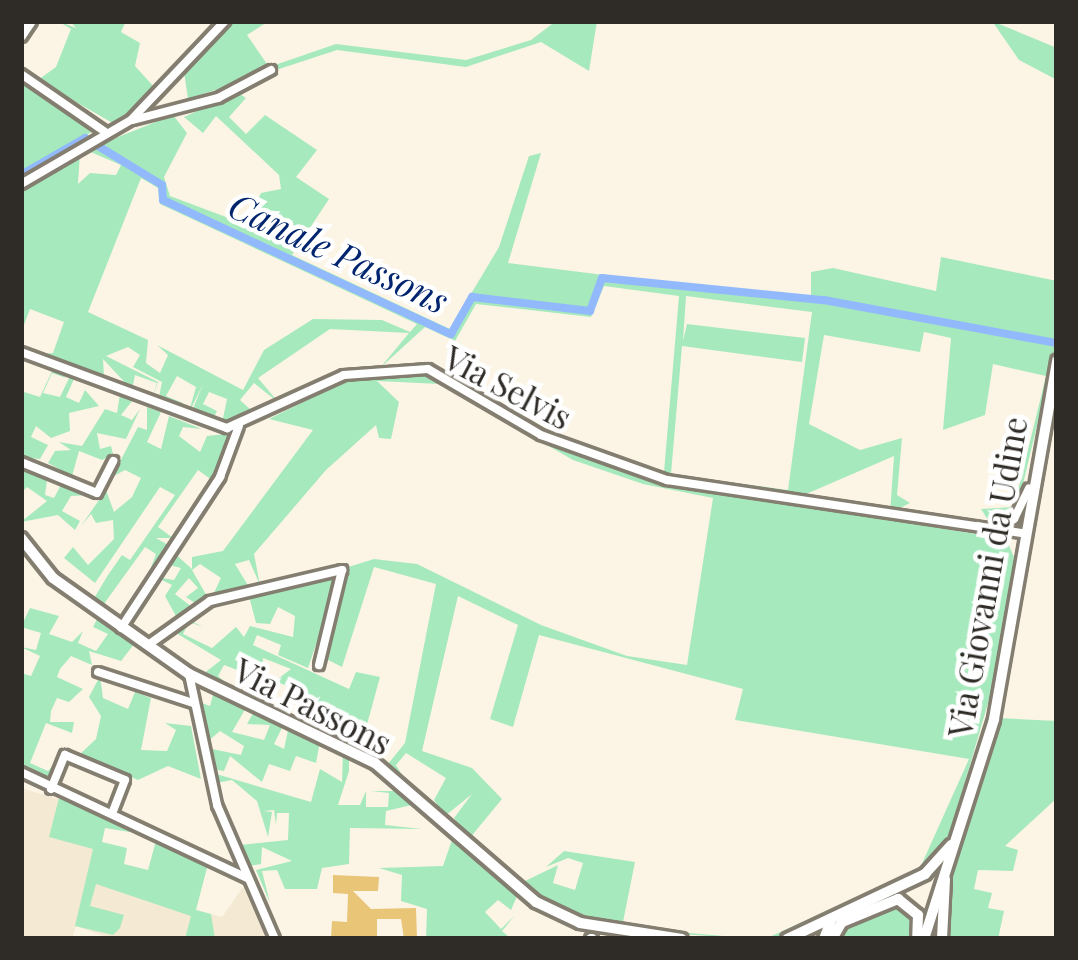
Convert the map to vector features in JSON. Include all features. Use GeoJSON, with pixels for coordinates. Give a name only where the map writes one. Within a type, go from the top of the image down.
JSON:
{"type":"FeatureCollection","features":[{"type":"Feature","properties":{"kind":"street"},"geometry":{"type":"LineString","coordinates":[[21,36],[31,21]]}},
{"type":"Feature","properties":{"kind":"street"},"geometry":{"type":"LineString","coordinates":[[131,120],[225,21]]}},
{"type":"Feature","properties":{"kind":"street"},"geometry":{"type":"LineString","coordinates":[[21,184],[104,131],[218,98],[271,70]]}},
{"type":"Feature","properties":{"kind":"street"},"geometry":{"type":"LineString","coordinates":[[21,74],[104,131]]}},
{"type":"Feature","properties":{"kind":"street"},"geometry":{"type":"LineString","coordinates":[[21,352],[201,424],[239,426],[220,477],[121,628]]}},
{"type":"Feature","properties":{"kind":"street","name":"Via Giovanni da Udine"},"geometry":{"type":"LineString","coordinates":[[920,939],[957,838],[1003,681],[1029,488],[1057,361]]}},
{"type":"Feature","properties":{"kind":"street","name":"Via Selvis"},"geometry":{"type":"LineString","coordinates":[[239,426],[344,375],[428,369],[541,435],[654,477],[1006,530]]}},
{"type":"Feature","properties":{"kind":"street"},"geometry":{"type":"LineString","coordinates":[[21,462],[97,493],[113,460]]}},
{"type":"Feature","properties":{"kind":"street"},"geometry":{"type":"LineString","coordinates":[[1006,530],[1029,488]]}},
{"type":"Feature","properties":{"kind":"street"},"geometry":{"type":"LineString","coordinates":[[1006,530],[1023,532]]}},
{"type":"Feature","properties":{"kind":"street"},"geometry":{"type":"LineString","coordinates":[[1006,530],[1020,559]]}},
{"type":"Feature","properties":{"kind":"street","name":"Via Passons"},"geometry":{"type":"LineString","coordinates":[[21,538],[53,578],[189,674],[375,763],[518,889],[580,923],[593,936],[682,939]]}},
{"type":"Feature","properties":{"kind":"street"},"geometry":{"type":"LineString","coordinates":[[147,646],[210,602],[342,570],[319,665]]}},
{"type":"Feature","properties":{"kind":"street"},"geometry":{"type":"LineString","coordinates":[[98,671],[193,704]]}},
{"type":"Feature","properties":{"kind":"street"},"geometry":{"type":"LineString","coordinates":[[189,674],[217,805],[275,939]]}},
{"type":"Feature","properties":{"kind":"street"},"geometry":{"type":"LineString","coordinates":[[51,789],[65,755],[125,781],[113,811]]}},
{"type":"Feature","properties":{"kind":"street"},"geometry":{"type":"LineString","coordinates":[[21,772],[248,878]]}},
{"type":"Feature","properties":{"kind":"street"},"geometry":{"type":"LineString","coordinates":[[788,939],[925,874],[957,838]]}},
{"type":"Feature","properties":{"kind":"street"},"geometry":{"type":"LineString","coordinates":[[942,939],[944,876]]}},
{"type":"Feature","properties":{"kind":"street"},"geometry":{"type":"LineString","coordinates":[[828,939],[842,922],[898,899],[918,915],[920,939]]}},
{"type":"Feature","properties":{"kind":"street"},"geometry":{"type":"LineString","coordinates":[[828,939],[832,918]]}},
{"type":"Feature","properties":{"kind":"street"},"geometry":{"type":"LineString","coordinates":[[593,936],[602,939]]}},
{"type":"Feature","properties":{"kind":"street"},"geometry":{"type":"LineString","coordinates":[[636,939],[657,937]]}},
{"type":"Feature","properties":{"kind":"shaded area"},"geometry":{"type":"Polygon","coordinates":[[[21,788],[102,812],[86,881],[222,917],[243,887],[269,939],[112,939],[76,926],[72,939],[21,939],[21,788]]]}},
{"type":"Feature","properties":{"kind":"green space"},"geometry":{"type":"Polygon","coordinates":[[[58,21],[76,28],[70,21],[126,21],[121,32],[140,43],[135,66],[154,87],[116,125],[38,80],[56,67],[71,29],[58,21]]]}},
{"type":"Feature","properties":{"kind":"green space"},"geometry":{"type":"Polygon","coordinates":[[[230,21],[269,21],[247,35],[269,67],[336,44],[466,60],[531,40],[556,21],[597,21],[589,71],[541,42],[466,67],[337,50],[188,99],[183,65],[230,21]]]}},
{"type":"Feature","properties":{"kind":"green space"},"geometry":{"type":"Polygon","coordinates":[[[992,21],[1057,48],[1057,80],[1019,60],[992,21]]]}},
{"type":"Feature","properties":{"kind":"green space"},"geometry":{"type":"Polygon","coordinates":[[[21,79],[93,131],[21,178],[21,79]]]}},
{"type":"Feature","properties":{"kind":"green space"},"geometry":{"type":"Polygon","coordinates":[[[238,93],[246,98],[229,117],[246,134],[265,115],[317,150],[296,177],[329,199],[292,255],[450,329],[499,247],[529,156],[541,153],[508,263],[811,301],[811,272],[833,268],[936,291],[941,257],[1057,281],[1057,341],[1023,484],[1010,519],[992,526],[981,509],[1014,507],[1046,376],[993,364],[985,415],[943,430],[951,338],[924,332],[920,352],[824,335],[809,424],[860,450],[902,438],[897,495],[910,503],[890,513],[894,456],[797,498],[664,476],[539,431],[442,371],[542,429],[664,472],[679,296],[604,286],[591,317],[476,304],[455,341],[425,327],[380,368],[409,333],[330,329],[258,378],[279,403],[254,383],[240,400],[252,411],[268,409],[222,423],[227,399],[209,392],[203,404],[217,411],[212,421],[190,416],[203,384],[188,415],[196,387],[177,376],[166,396],[183,403],[179,411],[158,402],[162,382],[133,367],[140,355],[128,347],[106,356],[158,382],[152,399],[157,383],[135,375],[132,390],[103,359],[104,377],[41,354],[53,353],[64,322],[30,309],[21,333],[21,190],[80,153],[78,184],[90,173],[116,175],[121,165],[86,150],[173,115],[187,133],[164,177],[170,196],[274,235],[281,219],[255,206],[261,193],[281,189],[279,175],[216,116],[203,133],[184,117],[238,93]],[[141,178],[88,312],[148,340],[146,363],[160,373],[168,355],[157,345],[243,390],[264,350],[313,319],[382,320],[410,332],[417,324],[160,204],[158,188],[141,178]],[[686,296],[683,341],[687,324],[805,338],[802,362],[682,346],[671,474],[788,490],[812,312],[686,296]]]}},
{"type":"Feature","properties":{"kind":"green space"},"geometry":{"type":"Polygon","coordinates":[[[54,367],[66,378],[52,373],[43,393],[60,397],[72,372],[90,380],[74,379],[66,397],[79,403],[85,390],[99,406],[69,413],[70,431],[51,438],[36,426],[31,437],[48,445],[40,459],[21,457],[21,391],[40,397],[54,367]]]}},
{"type":"Feature","properties":{"kind":"green space"},"geometry":{"type":"Polygon","coordinates":[[[412,374],[442,380],[538,439],[644,479],[1006,539],[1014,557],[1004,648],[947,844],[914,877],[782,939],[765,939],[920,868],[969,759],[735,720],[743,689],[539,635],[513,727],[490,719],[518,625],[458,596],[422,751],[472,768],[502,799],[469,839],[454,818],[472,794],[445,816],[434,800],[446,778],[406,753],[396,765],[407,783],[388,764],[405,743],[436,584],[374,567],[342,667],[324,658],[342,569],[374,559],[417,564],[541,625],[627,656],[687,665],[713,498],[643,484],[573,460],[440,384],[377,381],[399,402],[391,439],[379,438],[376,425],[326,470],[254,554],[260,585],[249,560],[235,564],[249,587],[212,597],[221,578],[200,564],[192,570],[208,598],[198,605],[186,597],[198,588],[189,578],[175,594],[192,607],[177,618],[165,596],[172,585],[156,577],[174,580],[181,568],[165,564],[173,552],[192,569],[192,557],[223,551],[313,430],[269,419],[349,379],[412,374]]]}},
{"type":"Feature","properties":{"kind":"green space"},"geometry":{"type":"Polygon","coordinates":[[[120,394],[133,400],[121,415],[132,420],[140,409],[126,439],[97,433],[100,449],[111,446],[113,454],[102,460],[79,451],[72,476],[48,463],[55,451],[71,450],[59,442],[82,446],[105,409],[117,413],[120,394]]]}},
{"type":"Feature","properties":{"kind":"green space"},"geometry":{"type":"Polygon","coordinates":[[[147,407],[161,412],[147,442],[161,449],[169,416],[202,429],[183,427],[179,436],[200,452],[207,436],[234,433],[213,481],[198,470],[158,527],[173,538],[156,538],[168,545],[149,573],[156,554],[145,547],[101,608],[93,600],[108,575],[122,555],[130,560],[175,495],[160,487],[95,583],[64,558],[73,547],[88,565],[114,539],[113,520],[96,523],[91,514],[81,526],[106,490],[114,512],[132,497],[141,478],[125,470],[112,477],[138,427],[147,430],[147,407]]]}},
{"type":"Feature","properties":{"kind":"green space"},"geometry":{"type":"Polygon","coordinates":[[[30,466],[48,473],[45,495],[54,498],[63,481],[89,495],[71,496],[62,511],[80,521],[75,530],[58,515],[21,522],[47,501],[27,487],[21,493],[21,470],[30,466]]]}},
{"type":"Feature","properties":{"kind":"green space"},"geometry":{"type":"Polygon","coordinates":[[[340,573],[308,668],[278,655],[281,645],[257,635],[253,645],[349,689],[356,672],[380,677],[363,739],[381,749],[377,757],[308,721],[318,699],[275,681],[291,669],[263,658],[261,679],[224,665],[218,676],[233,689],[202,675],[221,660],[171,630],[189,620],[203,627],[189,622],[183,634],[212,648],[236,627],[244,637],[250,626],[293,637],[295,616],[278,607],[270,624],[256,623],[249,596],[340,573]]]}},
{"type":"Feature","properties":{"kind":"green space"},"geometry":{"type":"Polygon","coordinates":[[[30,608],[59,616],[49,634],[72,642],[83,631],[78,643],[96,651],[108,634],[93,627],[98,617],[135,643],[121,661],[89,651],[92,665],[71,656],[60,669],[57,677],[83,689],[69,702],[57,698],[51,711],[50,722],[74,722],[72,733],[46,723],[30,763],[48,771],[63,754],[52,782],[21,764],[21,673],[31,676],[40,656],[21,647],[36,650],[41,633],[21,627],[30,608]]]}},
{"type":"Feature","properties":{"kind":"green space"},"geometry":{"type":"Polygon","coordinates":[[[100,676],[103,698],[128,709],[135,692],[151,698],[141,750],[167,751],[176,730],[165,723],[191,726],[201,779],[168,766],[138,780],[79,755],[96,739],[101,716],[89,697],[100,676]]]}},
{"type":"Feature","properties":{"kind":"green space"},"geometry":{"type":"Polygon","coordinates":[[[214,691],[247,706],[232,732],[264,740],[270,725],[247,724],[255,710],[284,724],[274,744],[284,749],[289,726],[320,741],[316,763],[296,756],[290,771],[269,764],[262,782],[230,756],[224,771],[212,769],[207,748],[241,755],[244,746],[220,731],[206,743],[197,701],[210,706],[214,691]]]}},
{"type":"Feature","properties":{"kind":"green space"},"geometry":{"type":"Polygon","coordinates":[[[999,718],[1057,721],[1057,798],[1005,846],[1018,850],[1013,871],[978,870],[974,889],[992,893],[988,908],[1004,911],[998,939],[946,939],[951,871],[999,718]]]}},
{"type":"Feature","properties":{"kind":"green space"},"geometry":{"type":"Polygon","coordinates":[[[343,752],[349,755],[349,771],[338,805],[360,805],[366,791],[366,807],[388,807],[389,793],[371,791],[402,791],[416,804],[386,811],[385,825],[422,829],[350,828],[349,864],[322,868],[317,889],[285,889],[277,870],[262,871],[270,903],[256,870],[292,861],[262,847],[261,864],[249,866],[240,845],[288,840],[289,813],[277,813],[276,825],[274,810],[264,811],[272,812],[268,837],[257,801],[232,780],[216,783],[213,773],[311,802],[320,769],[342,782],[343,752]]]}},
{"type":"Feature","properties":{"kind":"green space"},"geometry":{"type":"Polygon","coordinates":[[[59,798],[148,835],[105,828],[102,842],[127,848],[124,864],[148,870],[157,837],[208,864],[196,910],[211,914],[215,939],[185,939],[191,916],[96,884],[90,906],[124,915],[120,928],[113,935],[75,926],[93,849],[49,837],[59,798]]]}},
{"type":"Feature","properties":{"kind":"green space"},"geometry":{"type":"Polygon","coordinates":[[[453,837],[518,894],[511,910],[498,900],[485,912],[501,929],[515,915],[502,931],[511,939],[426,939],[427,909],[401,901],[402,875],[379,868],[443,866],[453,837]]]}},
{"type":"Feature","properties":{"kind":"green space"},"geometry":{"type":"Polygon","coordinates":[[[564,851],[635,862],[622,927],[757,939],[632,931],[585,921],[521,883],[558,865],[553,883],[575,890],[583,863],[568,858],[546,867],[564,851]]]}},
{"type":"Feature","properties":{"kind":"green space"},"geometry":{"type":"Polygon","coordinates":[[[896,903],[916,917],[909,939],[836,939],[839,928],[896,903]]]}},
{"type":"Feature","properties":{"kind":"building"},"geometry":{"type":"Polygon","coordinates":[[[333,875],[379,877],[378,891],[353,891],[371,909],[416,908],[417,939],[404,939],[401,919],[377,919],[377,939],[331,939],[332,921],[347,922],[348,894],[333,893],[333,875]]]}},
{"type":"Feature","properties":{"kind":"waterway","name":"Canale Passons"},"geometry":{"type":"LineString","coordinates":[[21,175],[85,138],[162,185],[163,200],[451,334],[472,297],[590,311],[602,278],[824,300],[1057,343]]}}]}
